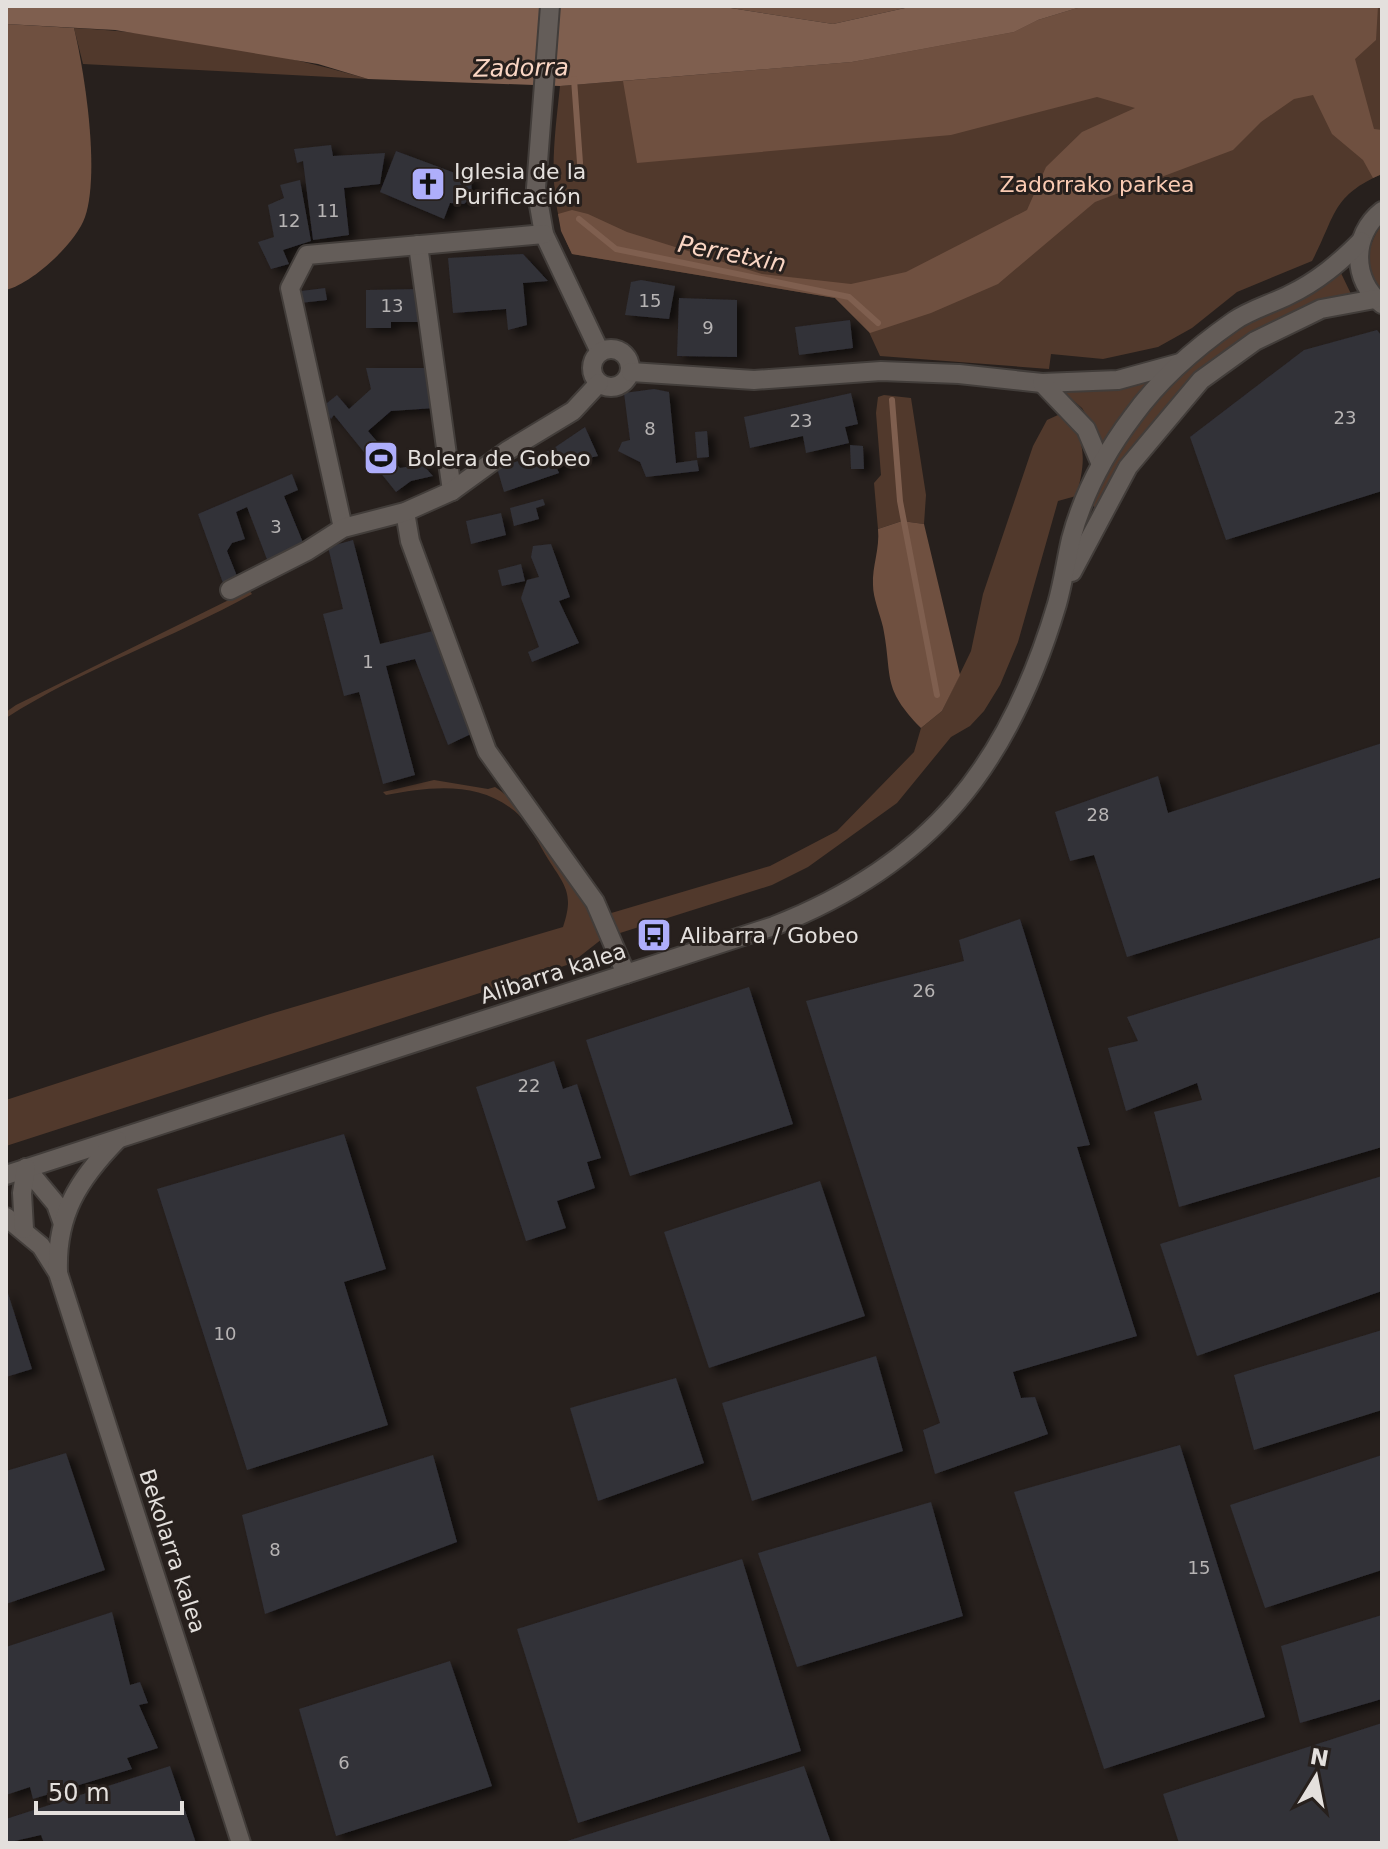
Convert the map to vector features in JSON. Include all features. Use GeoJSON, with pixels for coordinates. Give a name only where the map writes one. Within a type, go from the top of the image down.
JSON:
{"type":"FeatureCollection","features":[{"type":"Feature","properties":{"kind":"street"},"geometry":{"type":"LineString","coordinates":[[550,6],[536,188],[544,234],[600,352]]}},
{"type":"Feature","properties":{"kind":"street","name":"Alibarra kalea"},"geometry":{"type":"LineString","coordinates":[[6,1175],[774,926],[835,900],[892,863],[970,788],[1002,741],[1038,668],[1072,537],[1100,462],[1135,412],[1182,363],[1236,320],[1292,294],[1332,270],[1361,241],[1368,226],[1382,211]]}},
{"type":"Feature","properties":{"kind":"street"},"geometry":{"type":"LineString","coordinates":[[343,528],[290,288],[307,255],[544,234]]}},
{"type":"Feature","properties":{"kind":"street"},"geometry":{"type":"LineString","coordinates":[[1361,241],[1358,261],[1363,282],[1379,302]]}},
{"type":"Feature","properties":{"kind":"street"},"geometry":{"type":"LineString","coordinates":[[418,245],[452,491]]}},
{"type":"Feature","properties":{"kind":"street","name":"Alibarra kalea"},"geometry":{"type":"LineString","coordinates":[[1058,599],[1128,467],[1201,380],[1255,341],[1321,309],[1379,302]]}},
{"type":"Feature","properties":{"kind":"street"},"geometry":{"type":"LineString","coordinates":[[611,348],[623,352],[630,361],[631,372],[624,383],[611,388],[599,383],[592,367],[600,352],[611,348]]}},
{"type":"Feature","properties":{"kind":"street"},"geometry":{"type":"LineString","coordinates":[[631,372],[754,380],[881,371],[959,374],[1042,383],[1118,380],[1182,363]]}},
{"type":"Feature","properties":{"kind":"street"},"geometry":{"type":"LineString","coordinates":[[230,590],[307,551],[343,528],[405,512],[452,491],[507,451],[573,411],[599,383]]}},
{"type":"Feature","properties":{"kind":"street"},"geometry":{"type":"LineString","coordinates":[[1042,383],[1086,429],[1100,462]]}},
{"type":"Feature","properties":{"kind":"street"},"geometry":{"type":"LineString","coordinates":[[405,512],[410,541],[487,751],[595,902],[626,974]]}},
{"type":"Feature","properties":{"kind":"street","name":"Bekolarra kalea"},"geometry":{"type":"LineString","coordinates":[[58,1273],[62,1221],[71,1195],[119,1138]]}},
{"type":"Feature","properties":{"kind":"street"},"geometry":{"type":"LineString","coordinates":[[26,1168],[56,1204],[62,1221]]}},
{"type":"Feature","properties":{"kind":"street"},"geometry":{"type":"LineString","coordinates":[[24,1229],[22,1193],[26,1168]]}},
{"type":"Feature","properties":{"kind":"street","name":"Bekolarra kalea"},"geometry":{"type":"LineString","coordinates":[[6,1217],[41,1246],[58,1273],[241,1843]]}},
{"type":"Feature","properties":{"kind":"green space"},"geometry":{"type":"Polygon","coordinates":[[[718,6],[914,6],[833,24],[718,6]]]}},
{"type":"Feature","properties":{"kind":"green space","name":"Zadorrako parkea"},"geometry":{"type":"Polygon","coordinates":[[[1084,6],[1382,6],[1382,174],[1365,182],[1344,199],[1312,261],[1237,292],[1192,328],[1158,347],[1103,359],[1051,354],[1049,369],[880,356],[869,332],[835,298],[572,254],[563,234],[555,192],[554,150],[560,86],[852,62],[1038,20],[1084,6]]]}},
{"type":"Feature","properties":{"kind":"green space"},"geometry":{"type":"Polygon","coordinates":[[[1084,6],[1378,6],[1376,40],[1355,59],[1374,129],[1382,130],[1382,174],[1373,178],[1363,160],[1332,134],[1313,95],[1294,99],[1261,122],[1233,150],[1095,202],[998,284],[931,313],[870,333],[835,298],[572,254],[561,231],[558,214],[572,210],[627,232],[762,274],[851,284],[906,272],[1027,210],[1046,167],[1082,132],[1135,108],[1097,97],[951,135],[637,163],[623,81],[852,62],[1014,32],[1038,20],[1084,6]]]}},
{"type":"Feature","properties":{"kind":"green space"},"geometry":{"type":"Polygon","coordinates":[[[6,24],[74,28],[86,96],[91,175],[85,217],[73,238],[40,271],[6,290],[6,24]]]}},
{"type":"Feature","properties":{"kind":"green space"},"geometry":{"type":"Polygon","coordinates":[[[74,28],[222,45],[368,79],[83,64],[74,28]]]}},
{"type":"Feature","properties":{"kind":"green space"},"geometry":{"type":"Polygon","coordinates":[[[1382,224],[1382,291],[1371,275],[1368,258],[1382,224]]]}},
{"type":"Feature","properties":{"kind":"green space"},"geometry":{"type":"Polygon","coordinates":[[[1340,271],[1352,296],[1247,340],[1096,509],[1091,503],[1115,454],[1166,388],[1241,326],[1332,280],[1340,271]]]}},
{"type":"Feature","properties":{"kind":"green space"},"geometry":{"type":"Polygon","coordinates":[[[1156,379],[1103,443],[1082,408],[1062,391],[1104,389],[1156,379]]]}},
{"type":"Feature","properties":{"kind":"green space"},"geometry":{"type":"Polygon","coordinates":[[[878,397],[911,398],[926,495],[924,524],[902,521],[878,529],[874,483],[881,475],[876,413],[878,397]]]}},
{"type":"Feature","properties":{"kind":"green space"},"geometry":{"type":"Polygon","coordinates":[[[1058,415],[1076,431],[1080,441],[1083,462],[1079,485],[1076,496],[1058,501],[1018,642],[1000,685],[984,711],[970,726],[951,737],[897,803],[808,867],[772,885],[620,933],[608,914],[770,866],[837,831],[914,752],[921,728],[942,711],[971,651],[983,594],[1033,446],[1047,420],[1058,415]]]}},
{"type":"Feature","properties":{"kind":"green space"},"geometry":{"type":"Polygon","coordinates":[[[902,521],[924,524],[960,675],[942,711],[921,728],[894,691],[873,590],[878,529],[902,521]]]}},
{"type":"Feature","properties":{"kind":"green space"},"geometry":{"type":"Polygon","coordinates":[[[249,590],[252,594],[66,684],[6,718],[6,712],[16,705],[249,590]]]}},
{"type":"Feature","properties":{"kind":"green space"},"geometry":{"type":"Polygon","coordinates":[[[434,780],[488,789],[495,787],[508,797],[557,857],[586,903],[602,939],[570,964],[6,1146],[6,1100],[267,1015],[563,927],[568,906],[564,884],[529,827],[507,805],[474,791],[457,789],[422,789],[386,795],[383,792],[434,780]]]}},
{"type":"Feature","properties":{"kind":"water","name":"Zadorra"},"geometry":{"type":"Polygon","coordinates":[[[6,6],[718,6],[833,24],[914,6],[1084,6],[1038,20],[1014,32],[852,62],[560,86],[368,79],[318,64],[115,30],[6,24],[6,6]]]}},
{"type":"Feature","properties":{"kind":"building"},"geometry":{"type":"Polygon","coordinates":[[[331,145],[333,156],[385,153],[380,184],[344,188],[349,235],[313,240],[303,161],[297,163],[294,149],[331,145]]]}},
{"type":"Feature","properties":{"kind":"building","name":"Iglesia de la Purificación"},"geometry":{"type":"Polygon","coordinates":[[[396,151],[471,179],[472,197],[464,204],[450,203],[444,219],[380,192],[396,151]]]}},
{"type":"Feature","properties":{"kind":"building"},"geometry":{"type":"Polygon","coordinates":[[[300,180],[311,241],[283,250],[289,264],[271,269],[258,242],[274,237],[268,205],[284,198],[280,185],[300,180]]]}},
{"type":"Feature","properties":{"kind":"building"},"geometry":{"type":"Polygon","coordinates":[[[523,254],[548,281],[523,283],[527,325],[508,330],[506,309],[453,313],[448,258],[523,254]]]}},
{"type":"Feature","properties":{"kind":"building"},"geometry":{"type":"Polygon","coordinates":[[[641,280],[675,286],[669,319],[625,315],[631,282],[641,280]]]}},
{"type":"Feature","properties":{"kind":"building"},"geometry":{"type":"Polygon","coordinates":[[[325,288],[327,300],[300,303],[301,291],[325,288]]]}},
{"type":"Feature","properties":{"kind":"building"},"geometry":{"type":"Polygon","coordinates":[[[419,289],[419,322],[391,322],[391,328],[366,328],[366,290],[419,289]]]}},
{"type":"Feature","properties":{"kind":"building"},"geometry":{"type":"Polygon","coordinates":[[[679,298],[737,300],[737,357],[677,356],[679,298]]]}},
{"type":"Feature","properties":{"kind":"building"},"geometry":{"type":"Polygon","coordinates":[[[850,320],[853,348],[799,355],[795,327],[850,320]]]}},
{"type":"Feature","properties":{"kind":"building"},"geometry":{"type":"Polygon","coordinates":[[[1377,330],[1382,336],[1382,491],[1226,540],[1190,437],[1304,350],[1377,330]]]}},
{"type":"Feature","properties":{"kind":"building"},"geometry":{"type":"Polygon","coordinates":[[[366,368],[427,368],[435,408],[391,411],[368,431],[400,468],[422,464],[433,476],[411,481],[396,492],[334,415],[331,419],[322,407],[337,395],[349,409],[371,389],[366,368]]]}},
{"type":"Feature","properties":{"kind":"building"},"geometry":{"type":"Polygon","coordinates":[[[654,389],[669,392],[676,463],[697,460],[699,471],[646,477],[640,462],[618,451],[622,442],[630,440],[624,393],[654,389]]]}},
{"type":"Feature","properties":{"kind":"building"},"geometry":{"type":"Polygon","coordinates":[[[851,393],[858,424],[845,427],[849,443],[806,453],[803,436],[750,448],[744,417],[851,393]]]}},
{"type":"Feature","properties":{"kind":"building"},"geometry":{"type":"Polygon","coordinates":[[[585,427],[598,456],[556,466],[559,473],[504,492],[497,468],[551,450],[585,427]]]}},
{"type":"Feature","properties":{"kind":"building"},"geometry":{"type":"Polygon","coordinates":[[[707,431],[709,457],[697,458],[695,432],[707,431]]]}},
{"type":"Feature","properties":{"kind":"building"},"geometry":{"type":"Polygon","coordinates":[[[850,445],[863,446],[864,469],[851,469],[850,445]]]}},
{"type":"Feature","properties":{"kind":"building"},"geometry":{"type":"Polygon","coordinates":[[[292,474],[298,490],[284,496],[304,545],[268,562],[247,507],[236,512],[245,539],[232,543],[227,551],[237,576],[223,583],[198,514],[292,474]]]}},
{"type":"Feature","properties":{"kind":"building"},"geometry":{"type":"Polygon","coordinates":[[[543,499],[545,505],[536,508],[539,519],[514,526],[510,508],[543,499]]]}},
{"type":"Feature","properties":{"kind":"building"},"geometry":{"type":"Polygon","coordinates":[[[501,513],[506,535],[471,544],[466,521],[501,513]]]}},
{"type":"Feature","properties":{"kind":"building"},"geometry":{"type":"Polygon","coordinates":[[[353,540],[380,644],[433,631],[471,734],[448,745],[415,659],[386,666],[415,775],[383,784],[359,692],[344,696],[323,614],[343,609],[328,547],[353,540]]]}},
{"type":"Feature","properties":{"kind":"building"},"geometry":{"type":"Polygon","coordinates":[[[551,544],[570,597],[559,601],[579,643],[532,662],[528,652],[539,647],[521,598],[527,580],[539,577],[531,557],[533,546],[551,544]]]}},
{"type":"Feature","properties":{"kind":"building"},"geometry":{"type":"Polygon","coordinates":[[[521,564],[525,581],[502,586],[498,570],[521,564]]]}},
{"type":"Feature","properties":{"kind":"building"},"geometry":{"type":"Polygon","coordinates":[[[1382,743],[1382,877],[1127,957],[1094,855],[1070,861],[1055,812],[1158,776],[1168,813],[1382,743]]]}},
{"type":"Feature","properties":{"kind":"building"},"geometry":{"type":"Polygon","coordinates":[[[1020,919],[1090,1145],[1077,1147],[1137,1336],[1013,1372],[1021,1398],[1035,1397],[1048,1434],[935,1474],[923,1430],[940,1423],[806,1001],[964,961],[959,940],[1020,919]]]}},
{"type":"Feature","properties":{"kind":"building"},"geometry":{"type":"Polygon","coordinates":[[[1382,937],[1382,1147],[1179,1207],[1154,1112],[1202,1100],[1197,1083],[1126,1111],[1108,1048],[1138,1041],[1127,1017],[1382,937]]]}},
{"type":"Feature","properties":{"kind":"building"},"geometry":{"type":"Polygon","coordinates":[[[749,987],[793,1124],[630,1176],[586,1040],[749,987]]]}},
{"type":"Feature","properties":{"kind":"building"},"geometry":{"type":"Polygon","coordinates":[[[554,1061],[563,1089],[577,1084],[601,1158],[587,1162],[595,1188],[557,1201],[566,1228],[526,1241],[476,1087],[554,1061]]]}},
{"type":"Feature","properties":{"kind":"building"},"geometry":{"type":"Polygon","coordinates":[[[344,1134],[386,1269],[344,1282],[388,1425],[247,1470],[157,1189],[344,1134]]]}},
{"type":"Feature","properties":{"kind":"building"},"geometry":{"type":"Polygon","coordinates":[[[1382,1176],[1382,1291],[1197,1356],[1160,1244],[1382,1176]]]}},
{"type":"Feature","properties":{"kind":"building"},"geometry":{"type":"Polygon","coordinates":[[[820,1181],[865,1316],[709,1368],[664,1232],[820,1181]]]}},
{"type":"Feature","properties":{"kind":"building"},"geometry":{"type":"Polygon","coordinates":[[[6,1287],[32,1369],[6,1377],[6,1287]]]}},
{"type":"Feature","properties":{"kind":"building"},"geometry":{"type":"Polygon","coordinates":[[[1382,1330],[1382,1410],[1254,1450],[1234,1375],[1382,1330]]]}},
{"type":"Feature","properties":{"kind":"building"},"geometry":{"type":"Polygon","coordinates":[[[876,1356],[903,1451],[752,1501],[722,1403],[876,1356]]]}},
{"type":"Feature","properties":{"kind":"building"},"geometry":{"type":"Polygon","coordinates":[[[676,1378],[704,1463],[598,1501],[570,1408],[676,1378]]]}},
{"type":"Feature","properties":{"kind":"building"},"geometry":{"type":"Polygon","coordinates":[[[1180,1445],[1265,1717],[1104,1769],[1014,1492],[1180,1445]]]}},
{"type":"Feature","properties":{"kind":"building"},"geometry":{"type":"Polygon","coordinates":[[[66,1453],[105,1570],[6,1604],[6,1471],[66,1453]]]}},
{"type":"Feature","properties":{"kind":"building"},"geometry":{"type":"Polygon","coordinates":[[[433,1455],[457,1542],[265,1614],[242,1515],[433,1455]]]}},
{"type":"Feature","properties":{"kind":"building"},"geometry":{"type":"Polygon","coordinates":[[[1382,1455],[1382,1570],[1265,1608],[1230,1505],[1382,1455]]]}},
{"type":"Feature","properties":{"kind":"building"},"geometry":{"type":"Polygon","coordinates":[[[931,1502],[963,1616],[797,1667],[758,1553],[931,1502]]]}},
{"type":"Feature","properties":{"kind":"building"},"geometry":{"type":"Polygon","coordinates":[[[742,1559],[801,1751],[578,1823],[517,1629],[742,1559]]]}},
{"type":"Feature","properties":{"kind":"building"},"geometry":{"type":"Polygon","coordinates":[[[112,1612],[130,1685],[140,1682],[148,1703],[139,1705],[158,1748],[127,1758],[132,1769],[33,1799],[30,1787],[6,1795],[6,1647],[112,1612]]]}},
{"type":"Feature","properties":{"kind":"building"},"geometry":{"type":"Polygon","coordinates":[[[1382,1615],[1382,1699],[1300,1723],[1281,1646],[1382,1615]]]}},
{"type":"Feature","properties":{"kind":"building"},"geometry":{"type":"Polygon","coordinates":[[[450,1661],[492,1786],[336,1836],[299,1709],[450,1661]]]}},
{"type":"Feature","properties":{"kind":"building"},"geometry":{"type":"Polygon","coordinates":[[[1382,1723],[1382,1843],[1179,1843],[1163,1794],[1382,1723]]]}},
{"type":"Feature","properties":{"kind":"building"},"geometry":{"type":"Polygon","coordinates":[[[170,1766],[196,1843],[44,1843],[41,1835],[6,1843],[6,1819],[170,1766]]]}},
{"type":"Feature","properties":{"kind":"building"},"geometry":{"type":"Polygon","coordinates":[[[804,1766],[831,1843],[564,1843],[564,1842],[804,1766]]]}},
{"type":"Feature","properties":{"kind":"waterway","name":"Perretxin"},"geometry":{"type":"LineString","coordinates":[[574,79],[580,163]]}},
{"type":"Feature","properties":{"kind":"waterway","name":"Perretxin"},"geometry":{"type":"LineString","coordinates":[[579,219],[616,249],[849,297],[878,323]]}},
{"type":"Feature","properties":{"kind":"waterway","name":"Perretxin"},"geometry":{"type":"LineString","coordinates":[[892,400],[900,501],[937,695]]}},
{"type":"Feature","properties":{"kind":"place","name":"Iglesia de la Purificación"},"geometry":{"type":"Point","coordinates":[428,184]}},
{"type":"Feature","properties":{"kind":"place","name":"Bolera de Gobeo"},"geometry":{"type":"Point","coordinates":[381,458]}},
{"type":"Feature","properties":{"kind":"place","name":"Alibarra / Gobeo"},"geometry":{"type":"Point","coordinates":[654,935]}}]}
